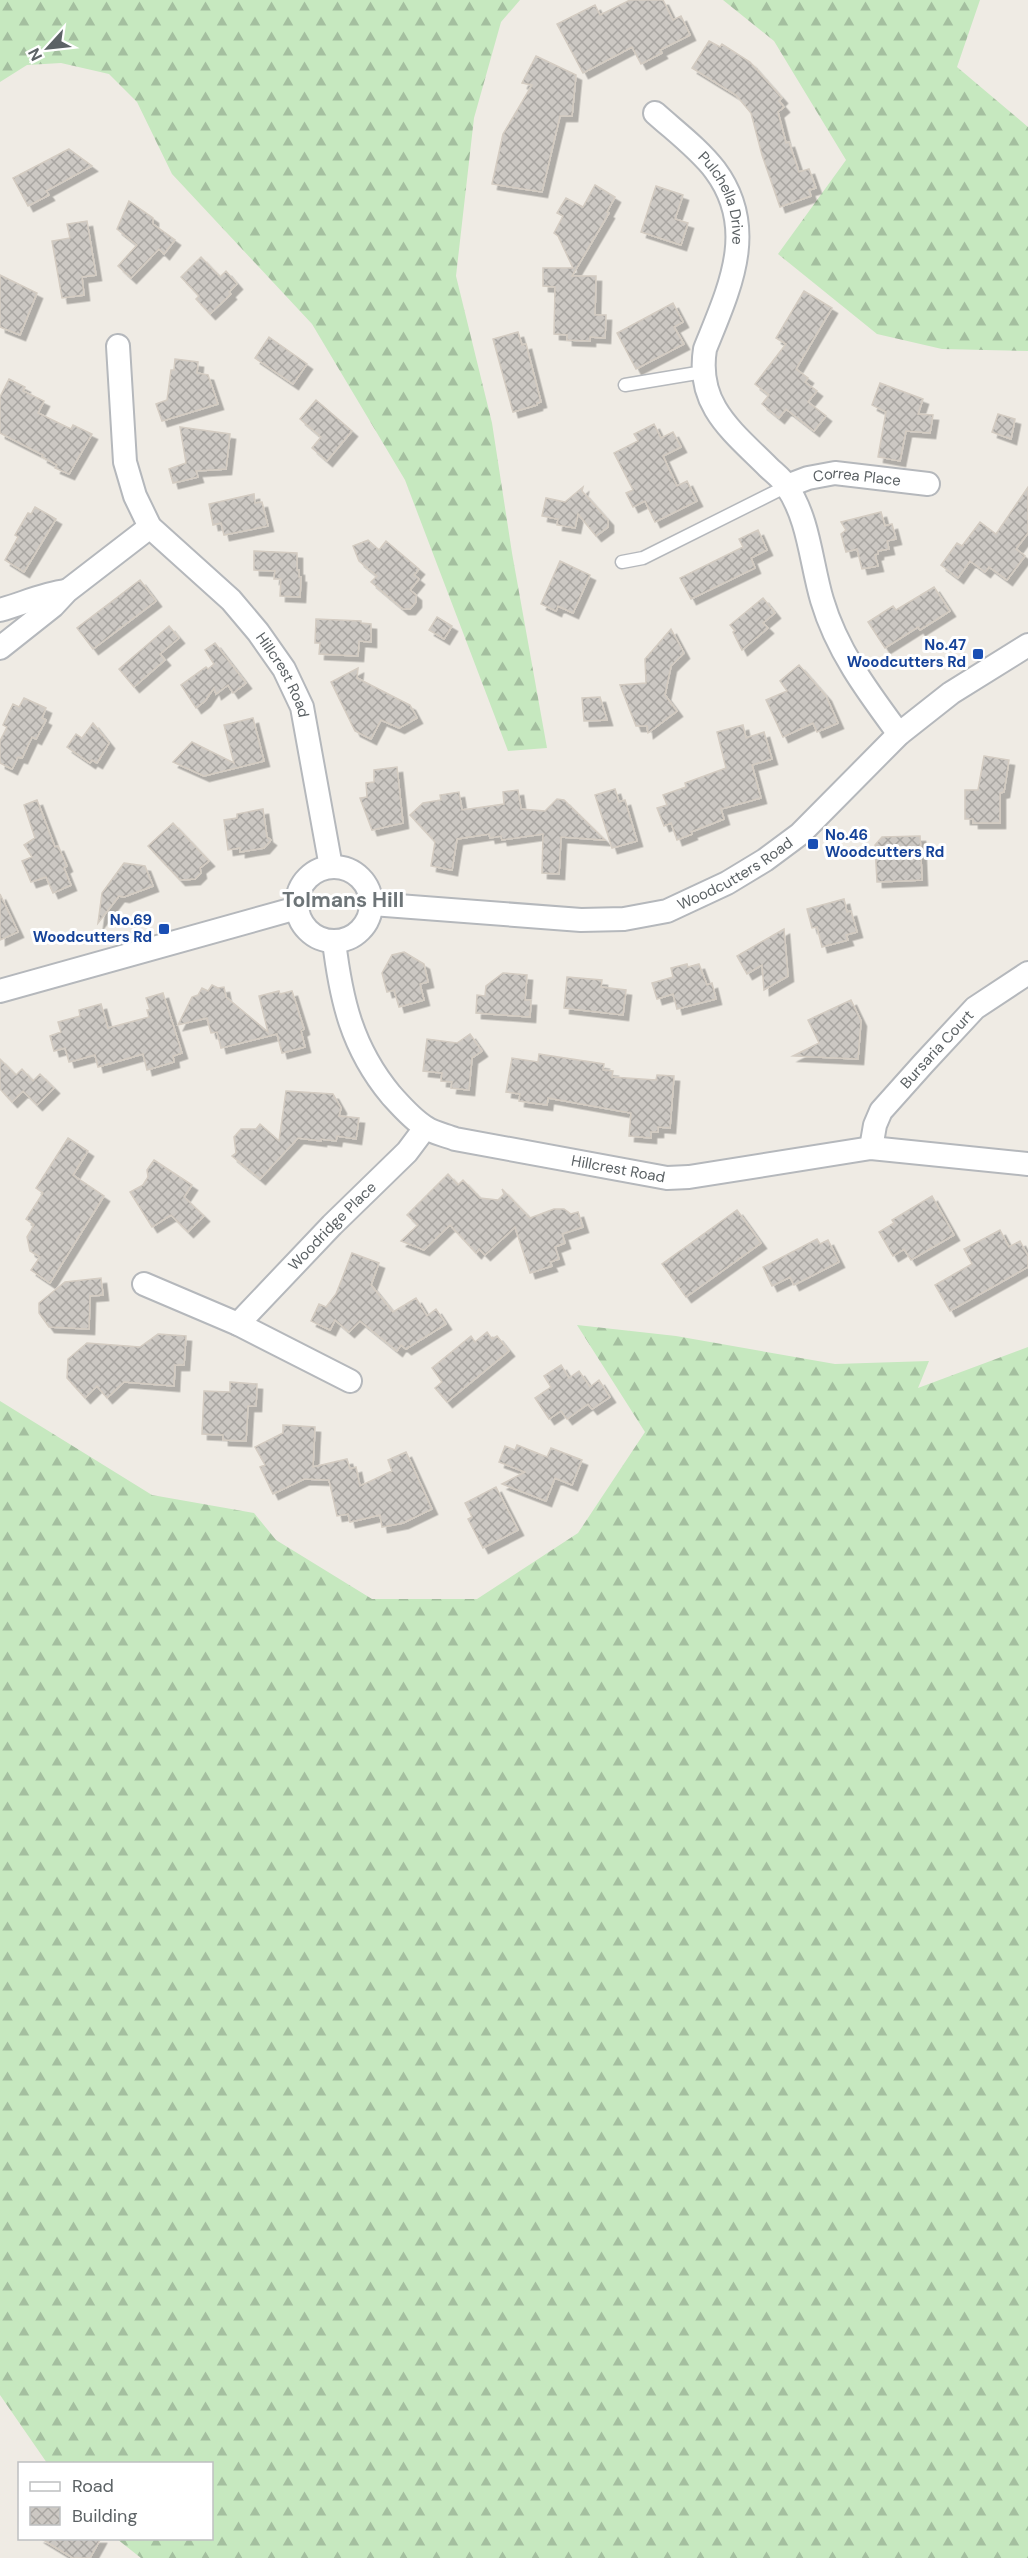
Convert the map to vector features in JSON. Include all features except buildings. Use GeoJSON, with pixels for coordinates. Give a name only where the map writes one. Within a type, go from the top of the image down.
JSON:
{"type":"FeatureCollection","features":[{"type":"Feature","properties":{"kind":"street","name":"Pulchella Drive"},"geometry":{"type":"LineString","coordinates":[[655,113],[714,169],[732,201],[736,218],[738,246],[734,276],[705,349],[703,372],[705,388],[717,414],[787,486],[804,525],[822,601],[840,645],[864,687],[899,734]]}},
{"type":"Feature","properties":{"kind":"street","name":"Hillcrest Road"},"geometry":{"type":"LineString","coordinates":[[118,346],[125,462],[135,496],[150,527],[231,600],[258,632],[284,669],[302,706],[331,867]]}},
{"type":"Feature","properties":{"kind":"street","name":"Correa Place"},"geometry":{"type":"LineString","coordinates":[[787,486],[822,474],[835,473],[928,484]]}},
{"type":"Feature","properties":{"kind":"street"},"geometry":{"type":"LineString","coordinates":[[0,648],[53,606],[67,591],[150,527]]}},
{"type":"Feature","properties":{"kind":"street"},"geometry":{"type":"LineString","coordinates":[[0,610],[30,602],[50,593],[67,591]]}},
{"type":"Feature","properties":{"kind":"street","name":"Woodcutters Road"},"geometry":{"type":"LineString","coordinates":[[372,904],[581,920],[624,919],[668,911],[727,883],[765,860],[800,834],[899,734],[951,693],[1028,645]]}},
{"type":"Feature","properties":{"kind":"street"},"geometry":{"type":"LineString","coordinates":[[331,867],[349,870],[364,881],[370,892],[372,904],[370,915],[356,934],[334,941],[314,934],[306,927],[297,908],[298,895],[310,876],[331,867]]}},
{"type":"Feature","properties":{"kind":"street"},"geometry":{"type":"LineString","coordinates":[[0,992],[297,908]]}},
{"type":"Feature","properties":{"kind":"street","name":"Hillcrest Road"},"geometry":{"type":"LineString","coordinates":[[334,941],[343,998],[356,1042],[384,1086],[403,1108],[425,1128],[455,1139],[667,1178],[689,1177],[871,1148],[1028,1164]]}},
{"type":"Feature","properties":{"kind":"street","name":"Bursaria Court"},"geometry":{"type":"LineString","coordinates":[[871,1148],[875,1125],[882,1111],[929,1057],[975,1008],[1028,973]]}},
{"type":"Feature","properties":{"kind":"street","name":"Woodridge Place"},"geometry":{"type":"LineString","coordinates":[[238,1324],[332,1225],[406,1152],[425,1128]]}},
{"type":"Feature","properties":{"kind":"street"},"geometry":{"type":"LineString","coordinates":[[144,1284],[238,1324],[350,1381]]}},
{"type":"Feature","properties":{"kind":"lane"},"geometry":{"type":"LineString","coordinates":[[625,385],[703,372]]}},
{"type":"Feature","properties":{"kind":"lane"},"geometry":{"type":"LineString","coordinates":[[622,562],[643,558],[787,486]]}},
{"type":"Feature","properties":{"kind":"green space"},"geometry":{"type":"Polygon","coordinates":[[[0,0],[520,0],[501,22],[474,118],[456,276],[492,423],[512,553],[547,748],[508,751],[405,480],[312,324],[172,174],[137,102],[109,74],[61,63],[27,65],[0,82],[0,0]]]}},
{"type":"Feature","properties":{"kind":"green space"},"geometry":{"type":"Polygon","coordinates":[[[723,0],[980,0],[957,67],[1028,127],[1028,351],[942,349],[877,334],[778,254],[846,160],[774,41],[723,0]]]}},
{"type":"Feature","properties":{"kind":"green space"},"geometry":{"type":"Polygon","coordinates":[[[577,1325],[676,1336],[835,1364],[929,1361],[918,1388],[1028,1347],[1028,2558],[141,2558],[118,2540],[213,2540],[213,2462],[46,2462],[0,2395],[0,1401],[152,1495],[254,1513],[276,1540],[372,1599],[477,1599],[578,1533],[645,1432],[577,1325]]]}},
{"type":"Feature","properties":{"kind":"place","name":"No.47 Woodcutters Rd"},"geometry":{"type":"Point","coordinates":[978,654]}},
{"type":"Feature","properties":{"kind":"place","name":"No.46 Woodcutters Rd"},"geometry":{"type":"Point","coordinates":[813,844]}},
{"type":"Feature","properties":{"kind":"place","name":"No.69 Woodcutters Rd"},"geometry":{"type":"Point","coordinates":[164,929]}},
{"type":"Feature","properties":{"kind":"district","name":"Tolmans Hill"},"geometry":{"type":"Point","coordinates":[343,900]}}]}
